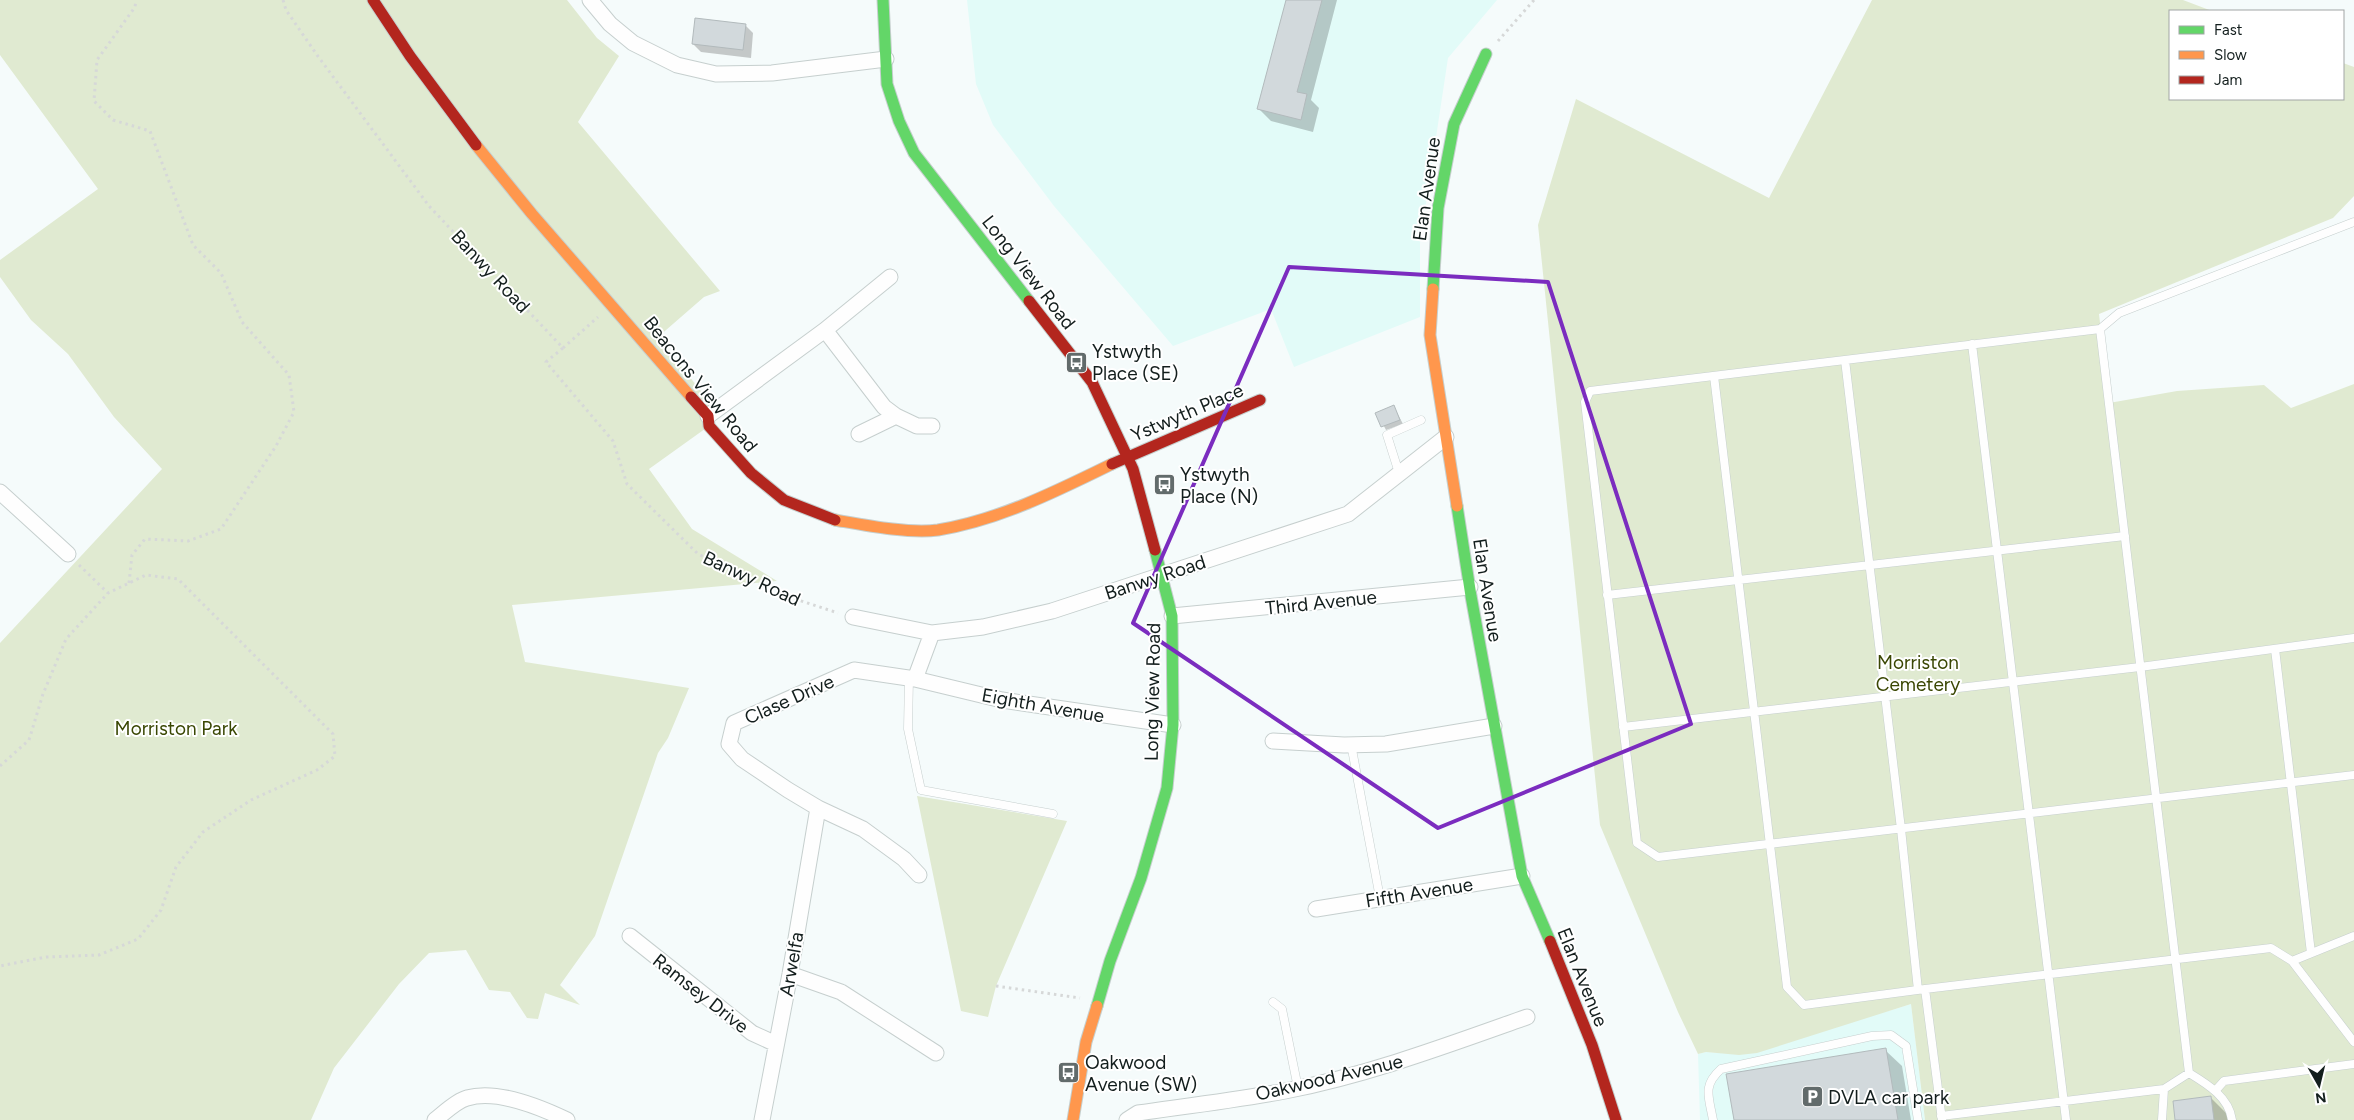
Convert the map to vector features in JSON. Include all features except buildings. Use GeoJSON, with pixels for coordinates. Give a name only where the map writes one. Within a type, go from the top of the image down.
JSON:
{"type":"FeatureCollection","features":[{"type":"Feature","properties":{"kind":"street","name":"Beacons View Road"},"geometry":{"type":"LineString","coordinates":[[373,0],[407,54],[490,163],[708,416],[709,426],[751,473],[784,500],[830,519],[884,528],[936,530],[983,519],[1056,491],[1127,456]]}},
{"type":"Feature","properties":{"kind":"street"},"geometry":{"type":"LineString","coordinates":[[590,0],[610,24],[633,43],[677,65],[716,74],[772,73],[886,59]]}},
{"type":"Feature","properties":{"kind":"street","name":"Long View Road"},"geometry":{"type":"LineString","coordinates":[[883,0],[887,84],[899,120],[914,153],[1092,382],[1133,469],[1172,616],[1173,726],[1167,788],[1141,878],[1110,962],[1086,1042],[1073,1120]]}},
{"type":"Feature","properties":{"kind":"street","name":"Elan Avenue"},"geometry":{"type":"LineString","coordinates":[[1486,54],[1454,124],[1438,208],[1430,335],[1470,588],[1522,876],[1592,1045],[1616,1120]]}},
{"type":"Feature","properties":{"kind":"street"},"geometry":{"type":"LineString","coordinates":[[708,416],[825,330],[890,277]]}},
{"type":"Feature","properties":{"kind":"street"},"geometry":{"type":"LineString","coordinates":[[825,330],[884,406],[896,416],[917,426],[932,426]]}},
{"type":"Feature","properties":{"kind":"street","name":"Ystwyth Place"},"geometry":{"type":"LineString","coordinates":[[1127,456],[1260,400]]}},
{"type":"Feature","properties":{"kind":"street"},"geometry":{"type":"LineString","coordinates":[[859,434],[896,416]]}},
{"type":"Feature","properties":{"kind":"street","name":"Banwy Road"},"geometry":{"type":"LineString","coordinates":[[853,617],[932,633],[983,627],[1052,611],[1348,514],[1446,437]]}},
{"type":"Feature","properties":{"kind":"street"},"geometry":{"type":"LineString","coordinates":[[0,492],[68,554]]}},
{"type":"Feature","properties":{"kind":"street","name":"Third Avenue"},"geometry":{"type":"LineString","coordinates":[[1172,616],[1470,588]]}},
{"type":"Feature","properties":{"kind":"street"},"geometry":{"type":"LineString","coordinates":[[912,679],[932,633]]}},
{"type":"Feature","properties":{"kind":"street","name":"Clase Drive"},"geometry":{"type":"LineString","coordinates":[[818,808],[742,759],[728,744],[734,723],[854,670],[912,679]]}},
{"type":"Feature","properties":{"kind":"street","name":"Eighth Avenue"},"geometry":{"type":"LineString","coordinates":[[912,679],[1002,700],[1173,726]]}},
{"type":"Feature","properties":{"kind":"street"},"geometry":{"type":"LineString","coordinates":[[1273,741],[1386,744],[1494,726]]}},
{"type":"Feature","properties":{"kind":"street"},"geometry":{"type":"LineString","coordinates":[[818,808],[863,829],[904,859],[919,875]]}},
{"type":"Feature","properties":{"kind":"street","name":"Arwelfa"},"geometry":{"type":"LineString","coordinates":[[762,1120],[790,974],[818,808]]}},
{"type":"Feature","properties":{"kind":"street","name":"Fifth Avenue"},"geometry":{"type":"LineString","coordinates":[[1316,909],[1522,876]]}},
{"type":"Feature","properties":{"kind":"street","name":"Ramsey Drive"},"geometry":{"type":"LineString","coordinates":[[630,936],[752,1033],[776,1044]]}},
{"type":"Feature","properties":{"kind":"street"},"geometry":{"type":"LineString","coordinates":[[790,974],[841,992],[936,1053]]}},
{"type":"Feature","properties":{"kind":"street","name":"Oakwood Avenue"},"geometry":{"type":"LineString","coordinates":[[1127,1120],[1138,1113],[1298,1088],[1402,1061],[1528,1017]]}},
{"type":"Feature","properties":{"kind":"street"},"geometry":{"type":"LineString","coordinates":[[435,1120],[466,1098],[496,1096],[526,1102],[567,1120]]}},
{"type":"Feature","properties":{"kind":"lane"},"geometry":{"type":"LineString","coordinates":[[2354,222],[2120,313],[2100,329],[1590,391],[1584,402],[1637,843],[1658,857],[2354,776]]}},
{"type":"Feature","properties":{"kind":"lane"},"geometry":{"type":"LineString","coordinates":[[2100,329],[2189,1072],[2216,1090],[2231,1114],[2232,1120]]}},
{"type":"Feature","properties":{"kind":"lane"},"geometry":{"type":"LineString","coordinates":[[1972,344],[2066,1120]]}},
{"type":"Feature","properties":{"kind":"lane"},"geometry":{"type":"LineString","coordinates":[[1844,360],[1921,990],[1942,1118],[2064,1101],[2164,1090],[2189,1072]]}},
{"type":"Feature","properties":{"kind":"lane"},"geometry":{"type":"LineString","coordinates":[[1714,376],[1787,987],[1804,1005],[2271,948],[2292,961],[2354,1042]]}},
{"type":"Feature","properties":{"kind":"lane"},"geometry":{"type":"LineString","coordinates":[[1399,473],[1387,435],[1421,420]]}},
{"type":"Feature","properties":{"kind":"lane"},"geometry":{"type":"LineString","coordinates":[[1607,595],[2125,536]]}},
{"type":"Feature","properties":{"kind":"lane"},"geometry":{"type":"LineString","coordinates":[[1623,727],[2140,667],[2354,638]]}},
{"type":"Feature","properties":{"kind":"lane"},"geometry":{"type":"LineString","coordinates":[[2274,649],[2311,953]]}},
{"type":"Feature","properties":{"kind":"lane"},"geometry":{"type":"LineString","coordinates":[[912,679],[908,729],[921,790],[1053,814]]}},
{"type":"Feature","properties":{"kind":"lane"},"geometry":{"type":"LineString","coordinates":[[1351,744],[1380,898]]}},
{"type":"Feature","properties":{"kind":"lane"},"geometry":{"type":"LineString","coordinates":[[2292,961],[2354,936]]}},
{"type":"Feature","properties":{"kind":"lane"},"geometry":{"type":"LineString","coordinates":[[1273,1002],[1282,1009],[1298,1088]]}},
{"type":"Feature","properties":{"kind":"lane"},"geometry":{"type":"LineString","coordinates":[[1713,1120],[1707,1090],[1711,1078],[1721,1069],[1872,1036],[1891,1035],[1906,1046],[1918,1120]]}},
{"type":"Feature","properties":{"kind":"lane"},"geometry":{"type":"LineString","coordinates":[[2216,1090],[2224,1081],[2354,1064]]}},
{"type":"Feature","properties":{"kind":"lane"},"geometry":{"type":"LineString","coordinates":[[2162,1120],[2164,1090]]}},
{"type":"Feature","properties":{"kind":"path"},"geometry":{"type":"LineString","coordinates":[[129,582],[132,555],[144,540],[188,541],[221,529],[276,446],[294,412],[289,375],[242,322],[221,273],[193,245],[150,131],[113,120],[94,101],[97,60],[135,7],[136,0]]}},
{"type":"Feature","properties":{"kind":"path","name":"Banwy Road"},"geometry":{"type":"LineString","coordinates":[[283,0],[286,10],[317,55],[429,206],[563,348],[546,362],[613,441],[627,484],[698,554],[783,595],[853,617]]}},
{"type":"Feature","properties":{"kind":"path"},"geometry":{"type":"LineString","coordinates":[[1486,54],[1534,0]]}},
{"type":"Feature","properties":{"kind":"path"},"geometry":{"type":"LineString","coordinates":[[68,554],[108,593]]}},
{"type":"Feature","properties":{"kind":"path"},"geometry":{"type":"LineString","coordinates":[[0,766],[29,740],[43,694],[66,639],[108,593],[146,574],[178,579],[333,734],[335,756],[318,770],[251,800],[203,832],[176,867],[161,910],[138,939],[99,955],[46,957],[0,966]]}},
{"type":"Feature","properties":{"kind":"path"},"geometry":{"type":"LineString","coordinates":[[996,986],[1098,1000]]}},
{"type":"Feature","properties":{"kind":"highlighted area"},"geometry":{"type":"Polygon","coordinates":[[[1289,267],[1548,282],[1691,724],[1438,828],[1133,623],[1289,267]]]}},
{"type":"Feature","properties":{"kind":"shaded area"},"geometry":{"type":"Polygon","coordinates":[[[967,0],[1497,0],[1448,58],[1420,243],[1420,317],[1294,367],[1271,309],[1173,346],[1054,206],[993,125],[976,84],[967,0]]]}},
{"type":"Feature","properties":{"kind":"shaded area"},"geometry":{"type":"Polygon","coordinates":[[[1911,1004],[1925,1120],[1700,1120],[1698,1054],[1706,1052],[1720,1053],[1911,1004]]]}},
{"type":"Feature","properties":{"kind":"green space","name":"Morriston Park"},"geometry":{"type":"Polygon","coordinates":[[[0,0],[567,0],[597,38],[619,56],[578,122],[720,291],[704,297],[658,337],[708,400],[709,426],[649,469],[692,529],[777,581],[512,605],[525,662],[689,688],[668,738],[658,753],[595,936],[560,985],[580,1005],[545,993],[538,1019],[527,1018],[510,992],[489,990],[466,950],[429,953],[399,984],[334,1068],[311,1120],[0,1120],[0,643],[162,469],[114,417],[68,354],[31,320],[0,277],[0,260],[98,189],[0,55],[0,0]]]}},
{"type":"Feature","properties":{"kind":"green space","name":"Morriston Cemetery"},"geometry":{"type":"Polygon","coordinates":[[[1872,0],[2183,0],[2209,10],[2169,10],[2169,100],[2344,100],[2344,63],[2354,67],[2354,196],[2333,218],[2099,314],[2109,403],[2177,391],[2264,385],[2291,408],[2354,384],[2354,1120],[1925,1120],[1911,1004],[1757,1053],[1739,1055],[1706,1052],[1698,1054],[1678,1012],[1600,825],[1538,225],[1576,99],[1769,198],[1872,0]]]}},
{"type":"Feature","properties":{"kind":"green space"},"geometry":{"type":"Polygon","coordinates":[[[917,796],[1067,821],[996,986],[988,1017],[961,1011],[917,796]]]}},
{"type":"Feature","properties":{"kind":"traffic: fast"},"geometry":{"type":"LineString","coordinates":[[883,0],[887,84],[899,121],[914,153],[1029,301]]}},
{"type":"Feature","properties":{"kind":"traffic: fast"},"geometry":{"type":"LineString","coordinates":[[1433,289],[1438,208],[1454,124],[1486,54]]}},
{"type":"Feature","properties":{"kind":"traffic: fast"},"geometry":{"type":"LineString","coordinates":[[1457,506],[1471,596],[1522,876],[1550,941]]}},
{"type":"Feature","properties":{"kind":"traffic: fast"},"geometry":{"type":"LineString","coordinates":[[1097,1006],[1110,961],[1141,878],[1167,788],[1173,725],[1172,616],[1155,550]]}},
{"type":"Feature","properties":{"kind":"traffic: slow"},"geometry":{"type":"LineString","coordinates":[[476,145],[532,214],[691,397]]}},
{"type":"Feature","properties":{"kind":"traffic: slow"},"geometry":{"type":"LineString","coordinates":[[1433,289],[1430,335],[1457,506]]}},
{"type":"Feature","properties":{"kind":"traffic: slow"},"geometry":{"type":"LineString","coordinates":[[835,520],[900,530],[938,530],[1005,512],[1049,494],[1112,464]]}},
{"type":"Feature","properties":{"kind":"traffic: slow"},"geometry":{"type":"LineString","coordinates":[[1073,1120],[1086,1042],[1097,1006]]}},
{"type":"Feature","properties":{"kind":"traffic: jam"},"geometry":{"type":"LineString","coordinates":[[373,0],[410,56],[476,145]]}},
{"type":"Feature","properties":{"kind":"traffic: jam"},"geometry":{"type":"LineString","coordinates":[[1029,301],[1092,382],[1133,469],[1155,550]]}},
{"type":"Feature","properties":{"kind":"traffic: jam"},"geometry":{"type":"LineString","coordinates":[[691,397],[708,416],[709,426],[751,473],[784,500],[835,520]]}},
{"type":"Feature","properties":{"kind":"traffic: jam"},"geometry":{"type":"LineString","coordinates":[[1112,464],[1260,400]]}},
{"type":"Feature","properties":{"kind":"traffic: jam"},"geometry":{"type":"LineString","coordinates":[[1550,941],[1592,1045],[1616,1120]]}},
{"type":"Feature","properties":{"kind":"place","name":"Ystwyth Place (SE)"},"geometry":{"type":"Point","coordinates":[1076,362]}},
{"type":"Feature","properties":{"kind":"place","name":"Ystwyth Place (N)"},"geometry":{"type":"Point","coordinates":[1164,485]}},
{"type":"Feature","properties":{"kind":"place","name":"Oakwood Avenue (SW)"},"geometry":{"type":"Point","coordinates":[1069,1073]}},
{"type":"Feature","properties":{"kind":"place","name":"DVLA car park"},"geometry":{"type":"Point","coordinates":[1812,1097]}}]}
